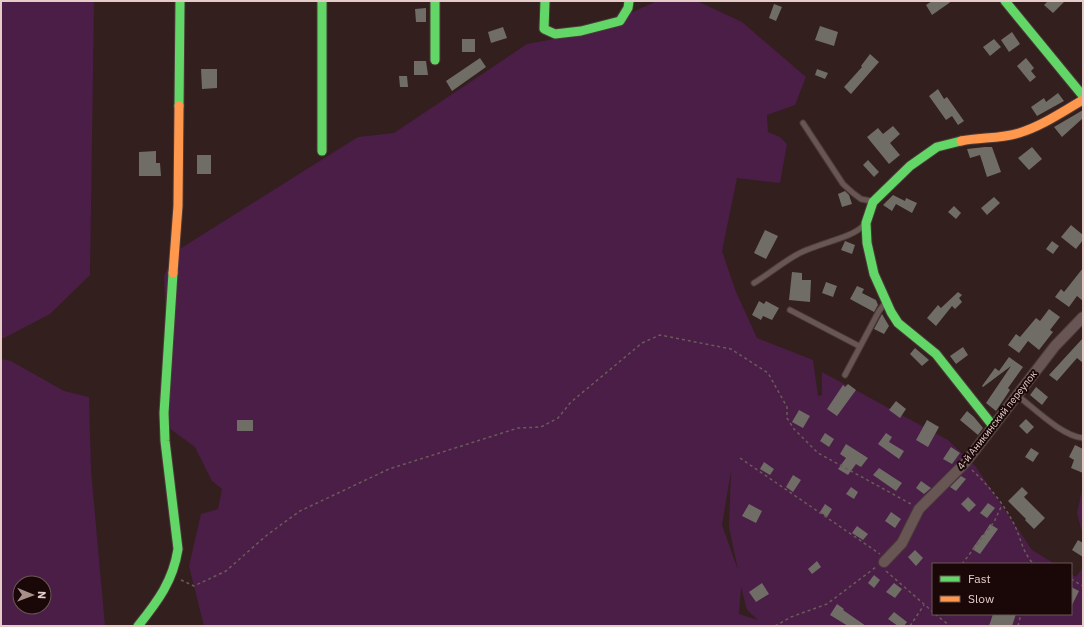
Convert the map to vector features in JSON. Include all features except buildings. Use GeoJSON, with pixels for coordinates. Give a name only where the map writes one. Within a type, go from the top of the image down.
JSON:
{"type":"FeatureCollection","features":[{"type":"Feature","properties":{"kind":"street"},"geometry":{"type":"LineString","coordinates":[[138,626],[161,598],[173,576],[177,564],[178,549],[165,441],[164,413],[178,206],[180,1]]}},
{"type":"Feature","properties":{"kind":"street"},"geometry":{"type":"LineString","coordinates":[[322,1],[322,151]]}},
{"type":"Feature","properties":{"kind":"street"},"geometry":{"type":"LineString","coordinates":[[435,1],[435,60]]}},
{"type":"Feature","properties":{"kind":"street"},"geometry":{"type":"LineString","coordinates":[[545,1],[544,29],[555,34],[581,31],[620,21],[628,8],[629,1]]}},
{"type":"Feature","properties":{"kind":"street"},"geometry":{"type":"LineString","coordinates":[[1006,1],[1083,96]]}},
{"type":"Feature","properties":{"kind":"street"},"geometry":{"type":"LineString","coordinates":[[993,426],[936,354],[898,323],[886,302],[874,274],[867,243],[866,223],[873,202],[910,166],[936,147],[971,139],[1000,137],[1019,133],[1038,126],[1083,100]]}},
{"type":"Feature","properties":{"kind":"street","name":"4-й Аникинский переулок"},"geometry":{"type":"LineString","coordinates":[[884,562],[902,542],[919,509],[965,463],[1055,346],[1083,317]]}},
{"type":"Feature","properties":{"kind":"lane"},"geometry":{"type":"LineString","coordinates":[[803,123],[844,184],[853,194],[861,199],[873,202]]}},
{"type":"Feature","properties":{"kind":"lane"},"geometry":{"type":"LineString","coordinates":[[754,283],[798,254],[815,246],[854,233],[866,223]]}},
{"type":"Feature","properties":{"kind":"lane"},"geometry":{"type":"LineString","coordinates":[[845,375],[859,346],[879,311],[886,302]]}},
{"type":"Feature","properties":{"kind":"lane"},"geometry":{"type":"LineString","coordinates":[[790,310],[859,346]]}},
{"type":"Feature","properties":{"kind":"lane"},"geometry":{"type":"LineString","coordinates":[[1018,396],[1062,430],[1076,437],[1083,438]]}},
{"type":"Feature","properties":{"kind":"path"},"geometry":{"type":"LineString","coordinates":[[173,576],[194,586],[226,571],[267,535],[300,511],[390,469],[518,428],[541,427],[558,418],[571,402],[642,343],[660,334],[731,349],[768,373],[787,407],[787,418],[794,429],[818,453],[919,509]]}},
{"type":"Feature","properties":{"kind":"path"},"geometry":{"type":"LineString","coordinates":[[740,458],[880,555],[884,562],[885,570],[932,611]]}},
{"type":"Feature","properties":{"kind":"path"},"geometry":{"type":"LineString","coordinates":[[965,463],[985,482],[1002,505],[1014,525],[1028,559],[1033,563]]}},
{"type":"Feature","properties":{"kind":"path"},"geometry":{"type":"LineString","coordinates":[[963,563],[994,522],[1002,505]]}},
{"type":"Feature","properties":{"kind":"path"},"geometry":{"type":"LineString","coordinates":[[775,626],[791,617],[827,604],[884,562]]}},
{"type":"Feature","properties":{"kind":"path"},"geometry":{"type":"LineString","coordinates":[[1072,580],[1083,586]]}},
{"type":"Feature","properties":{"kind":"path"},"geometry":{"type":"LineString","coordinates":[[910,626],[924,605]]}},
{"type":"Feature","properties":{"kind":"path"},"geometry":{"type":"LineString","coordinates":[[936,615],[950,626]]}},
{"type":"Feature","properties":{"kind":"path"},"geometry":{"type":"LineString","coordinates":[[1018,626],[1021,615]]}},
{"type":"Feature","properties":{"kind":"shaded area"},"geometry":{"type":"Polygon","coordinates":[[[1,1],[94,1],[90,275],[50,314],[4,338],[1,338],[1,1]]]}},
{"type":"Feature","properties":{"kind":"shaded area"},"geometry":{"type":"Polygon","coordinates":[[[657,1],[697,1],[742,22],[806,77],[795,105],[767,115],[768,132],[780,137],[787,144],[780,183],[737,178],[722,251],[736,292],[757,338],[813,360],[818,396],[822,395],[822,372],[948,440],[976,467],[1032,550],[1053,563],[932,563],[932,615],[1072,615],[1072,575],[1076,577],[1083,567],[1083,626],[204,626],[189,566],[201,514],[218,509],[222,489],[212,481],[195,447],[165,425],[168,380],[164,276],[175,252],[358,137],[394,133],[527,44],[586,33],[657,1]],[[731,471],[722,525],[738,570],[729,527],[731,471]],[[741,587],[739,614],[758,620],[747,610],[741,587]]]}},
{"type":"Feature","properties":{"kind":"shaded area"},"geometry":{"type":"Polygon","coordinates":[[[1,359],[11,361],[64,391],[89,397],[91,470],[105,626],[1,626],[1,359]]]}},
{"type":"Feature","properties":{"kind":"shaded area"},"geometry":{"type":"Polygon","coordinates":[[[1083,486],[1083,536],[1077,513],[1083,486]]]}},
{"type":"Feature","properties":{"kind":"traffic: fast"},"geometry":{"type":"LineString","coordinates":[[179,106],[180,1]]}},
{"type":"Feature","properties":{"kind":"traffic: fast"},"geometry":{"type":"LineString","coordinates":[[322,1],[322,151]]}},
{"type":"Feature","properties":{"kind":"traffic: fast"},"geometry":{"type":"LineString","coordinates":[[435,1],[435,60]]}},
{"type":"Feature","properties":{"kind":"traffic: fast"},"geometry":{"type":"LineString","coordinates":[[545,1],[544,29],[555,34],[581,31],[620,21],[628,8],[629,1]]}},
{"type":"Feature","properties":{"kind":"traffic: fast"},"geometry":{"type":"LineString","coordinates":[[1005,1],[1083,96]]}},
{"type":"Feature","properties":{"kind":"traffic: fast"},"geometry":{"type":"LineString","coordinates":[[961,141],[937,147],[910,166],[873,202],[866,223],[867,243],[874,274],[891,312],[898,323],[936,354],[993,426]]}},
{"type":"Feature","properties":{"kind":"traffic: fast"},"geometry":{"type":"LineString","coordinates":[[138,626],[164,590],[176,560],[178,549],[165,441],[164,413],[173,273]]}},
{"type":"Feature","properties":{"kind":"traffic: slow"},"geometry":{"type":"LineString","coordinates":[[961,141],[1019,133],[1044,123],[1083,100]]}},
{"type":"Feature","properties":{"kind":"traffic: slow"},"geometry":{"type":"LineString","coordinates":[[173,273],[178,206],[179,106]]}}]}
